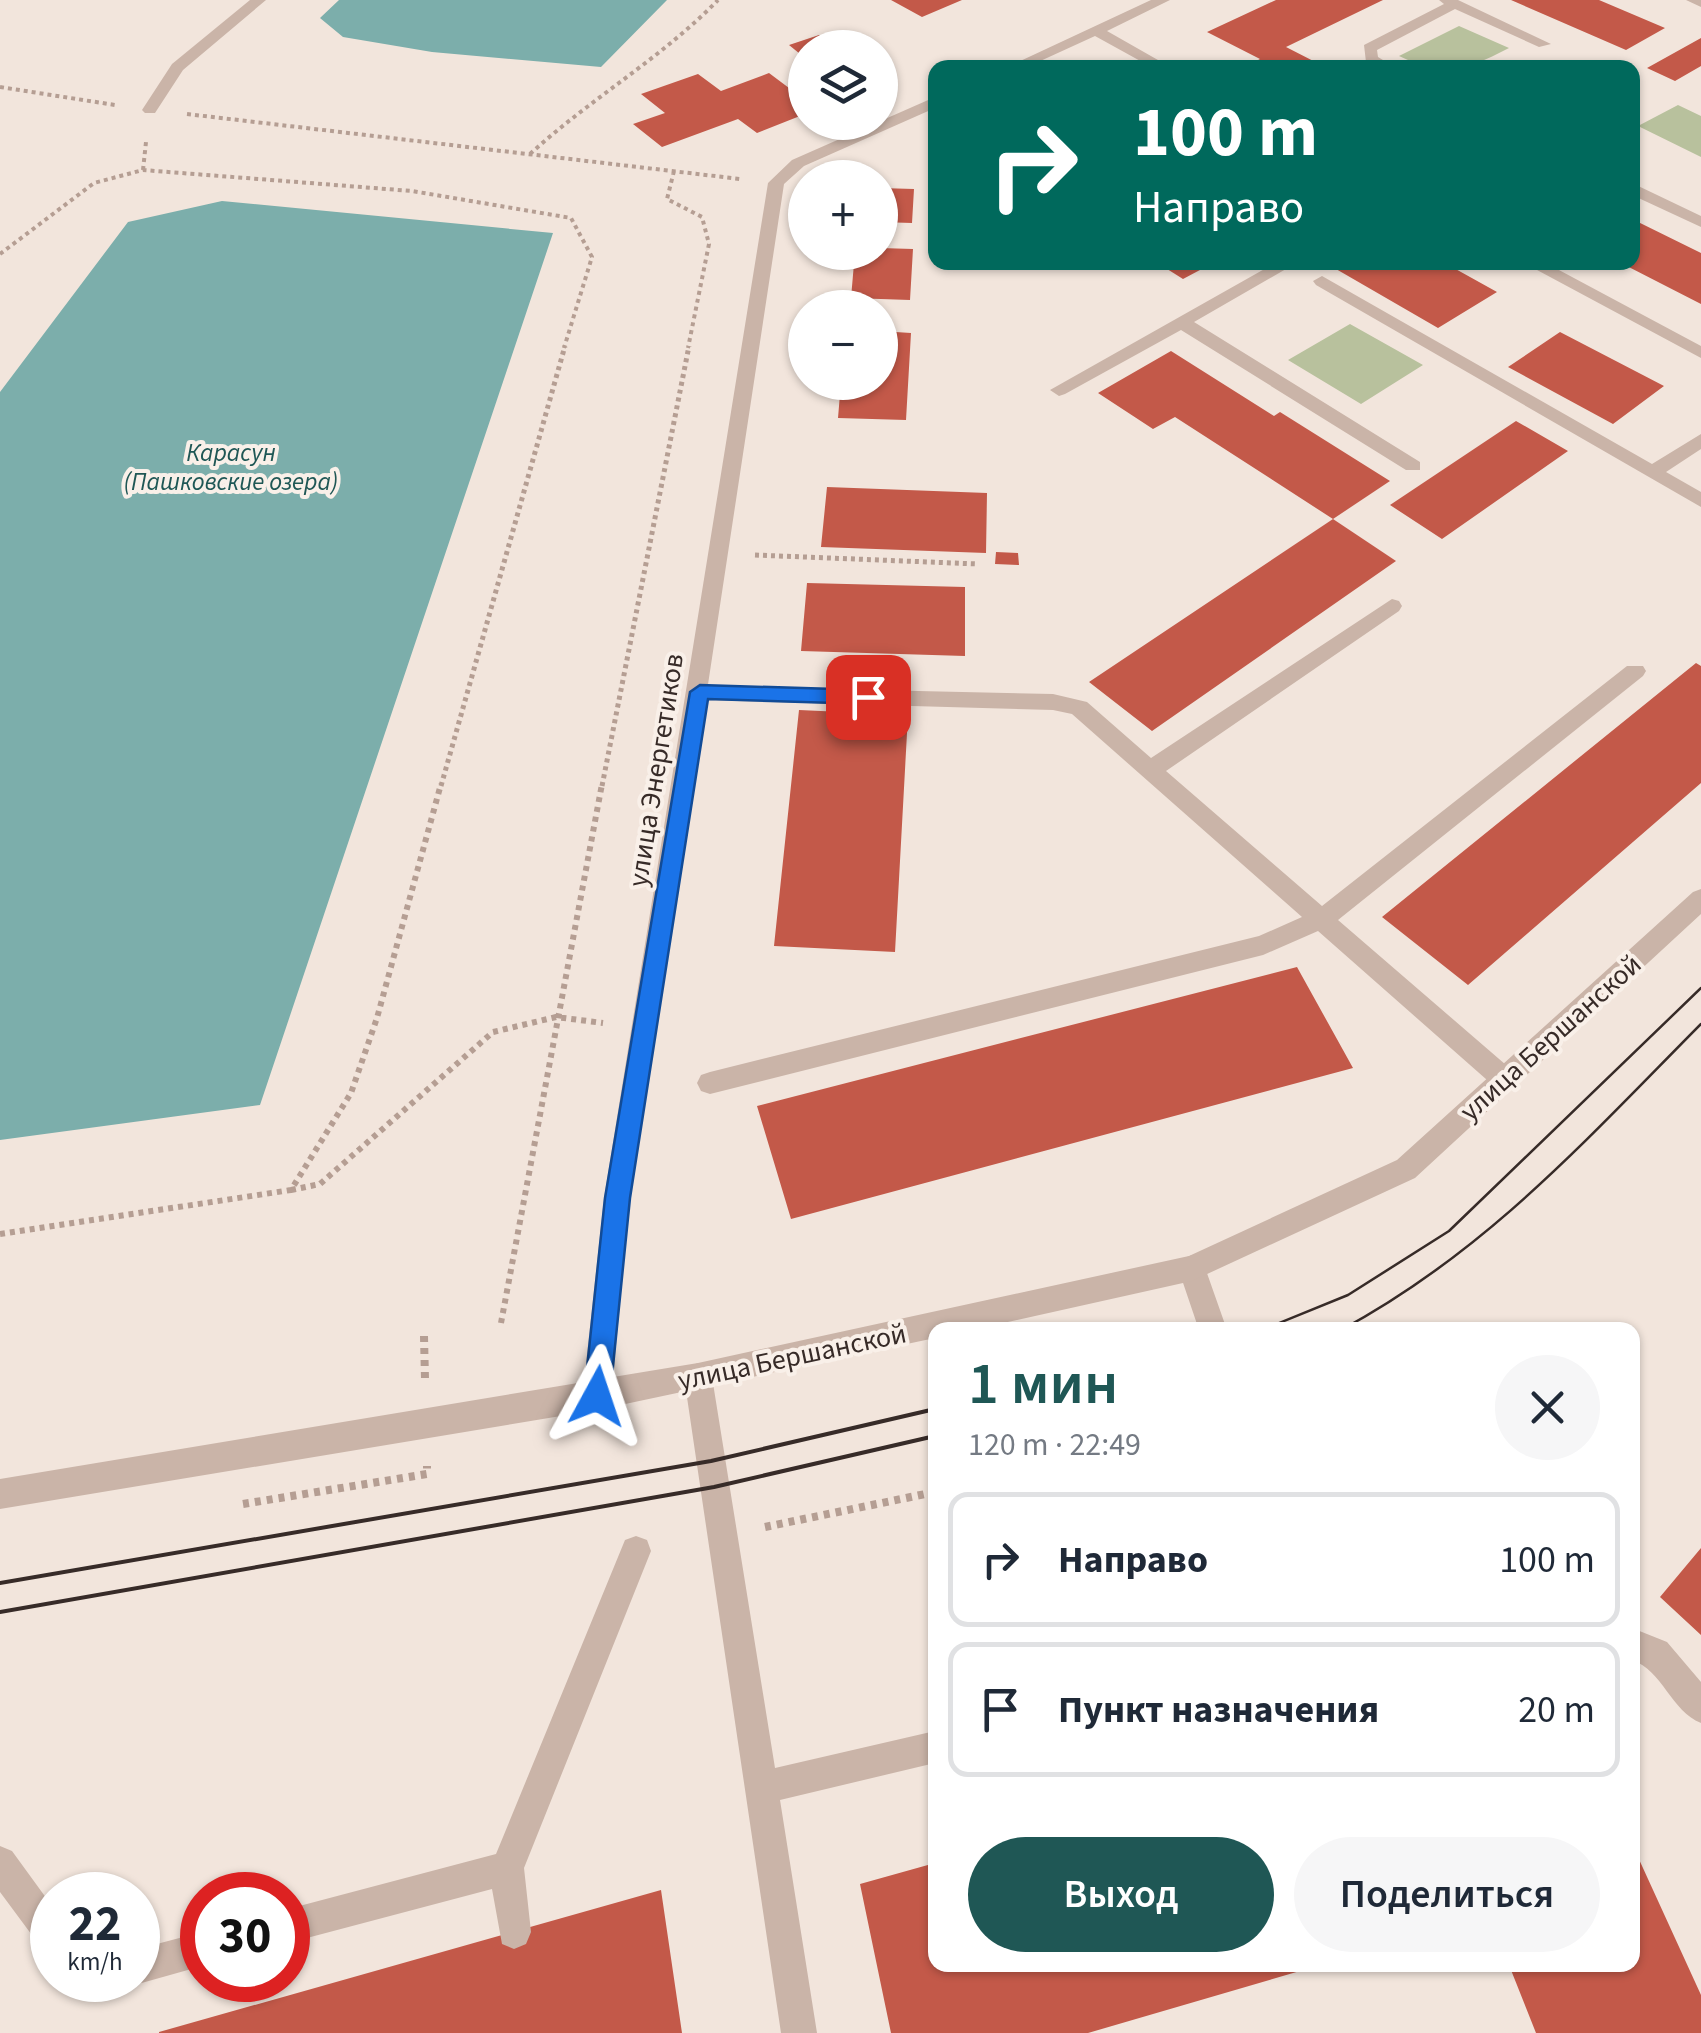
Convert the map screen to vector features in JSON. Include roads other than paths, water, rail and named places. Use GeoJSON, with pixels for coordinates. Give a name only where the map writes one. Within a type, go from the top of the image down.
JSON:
{"type":"FeatureCollection","features":[{"type":"Feature","properties":{"kind":"street"},"geometry":{"type":"LineString","coordinates":[[150,110],[177,67],[258,0]]}},
{"type":"Feature","properties":{"kind":"street"},"geometry":{"type":"LineString","coordinates":[[1029,60],[1163,0]]}},
{"type":"Feature","properties":{"kind":"street"},"geometry":{"type":"LineString","coordinates":[[1373,60],[1370,48],[1450,2],[1544,44]]}},
{"type":"Feature","properties":{"kind":"street"},"geometry":{"type":"LineString","coordinates":[[1095,30],[1150,60]]}},
{"type":"Feature","properties":{"kind":"street","name":"улица Энергетиков"},"geometry":{"type":"LineString","coordinates":[[597,1396],[617,1198],[700,692],[776,183],[798,163],[928,105]]}},
{"type":"Feature","properties":{"kind":"street"},"geometry":{"type":"LineString","coordinates":[[1640,192],[1701,222]]}},
{"type":"Feature","properties":{"kind":"street"},"geometry":{"type":"LineString","coordinates":[[1059,390],[1275,270]]}},
{"type":"Feature","properties":{"kind":"street"},"geometry":{"type":"LineString","coordinates":[[1545,270],[1701,353]]}},
{"type":"Feature","properties":{"kind":"street"},"geometry":{"type":"LineString","coordinates":[[1322,281],[1701,501]]}},
{"type":"Feature","properties":{"kind":"street"},"geometry":{"type":"LineString","coordinates":[[1181,322],[1413,466]]}},
{"type":"Feature","properties":{"kind":"street"},"geometry":{"type":"LineString","coordinates":[[1652,473],[1701,440]]}},
{"type":"Feature","properties":{"kind":"street"},"geometry":{"type":"LineString","coordinates":[[1150,770],[1392,606]]}},
{"type":"Feature","properties":{"kind":"street"},"geometry":{"type":"LineString","coordinates":[[710,1083],[1263,944],[1322,919],[1634,671]]}},
{"type":"Feature","properties":{"kind":"street"},"geometry":{"type":"LineString","coordinates":[[700,692],[1053,702],[1080,708],[1504,1079]]}},
{"type":"Feature","properties":{"kind":"street","name":"улица Бершанской"},"geometry":{"type":"LineString","coordinates":[[947,1322],[1192,1268],[1406,1169],[1701,899]]}},
{"type":"Feature","properties":{"kind":"street"},"geometry":{"type":"LineString","coordinates":[[1192,1268],[1210,1322]]}},
{"type":"Feature","properties":{"kind":"street","name":"улица Бершанской"},"geometry":{"type":"LineString","coordinates":[[0,1494],[597,1396],[928,1326]]}},
{"type":"Feature","properties":{"kind":"street"},"geometry":{"type":"LineString","coordinates":[[698,1377],[799,2033]]}},
{"type":"Feature","properties":{"kind":"street"},"geometry":{"type":"LineString","coordinates":[[514,1932],[506,1868],[636,1552]]}},
{"type":"Feature","properties":{"kind":"street"},"geometry":{"type":"LineString","coordinates":[[1640,1647],[1656,1653],[1701,1707]]}},
{"type":"Feature","properties":{"kind":"street"},"geometry":{"type":"LineString","coordinates":[[761,1788],[928,1749]]}},
{"type":"Feature","properties":{"kind":"street"},"geometry":{"type":"LineString","coordinates":[[0,1863],[30,1904]]}},
{"type":"Feature","properties":{"kind":"street"},"geometry":{"type":"LineString","coordinates":[[310,1920],[506,1868]]}},
{"type":"Feature","properties":{"kind":"water"},"geometry":{"type":"Polygon","coordinates":[[[339,0],[667,0],[601,67],[432,52],[343,37],[320,18],[339,0]]]}},
{"type":"Feature","properties":{"kind":"water","name":"Карасун (Пашковские озера)"},"geometry":{"type":"Polygon","coordinates":[[[222,201],[553,233],[260,1105],[0,1140],[0,392],[128,222],[222,201]]]}},
{"type":"Feature","properties":{"kind":"tram line"},"geometry":{"type":"LineString","coordinates":[[1282,1322],[1348,1295],[1449,1231],[1701,988]]}},
{"type":"Feature","properties":{"kind":"tram line"},"geometry":{"type":"LineString","coordinates":[[1354,1322],[1393,1299],[1489,1229],[1575,1151],[1701,1024]]}},
{"type":"Feature","properties":{"kind":"tram line"},"geometry":{"type":"LineString","coordinates":[[0,1583],[711,1461],[928,1411]]}},
{"type":"Feature","properties":{"kind":"tram line"},"geometry":{"type":"LineString","coordinates":[[0,1612],[714,1487],[928,1438]]}}]}
